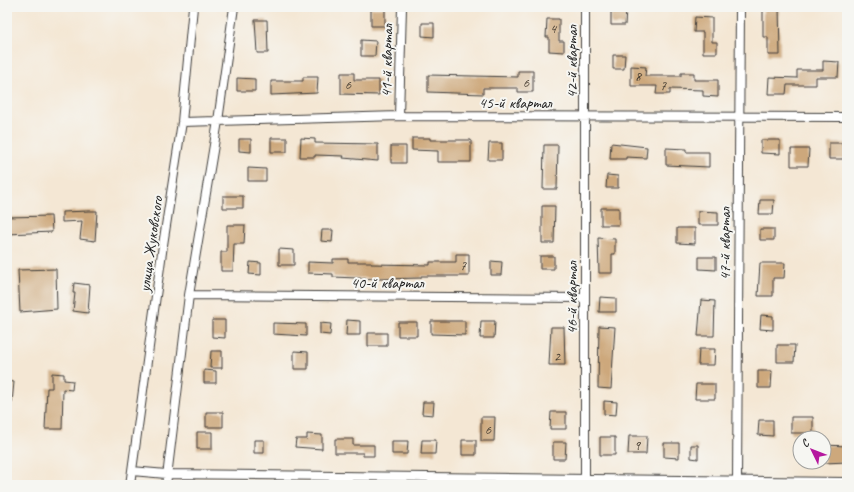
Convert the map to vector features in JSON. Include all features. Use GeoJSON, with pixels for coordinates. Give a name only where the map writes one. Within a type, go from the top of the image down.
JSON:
{"type":"FeatureCollection","features":[{"type":"Feature","properties":{"kind":"street","name":"улица Жуковского"},"geometry":{"type":"LineString","coordinates":[[130,485],[163,245],[182,122],[193,7]]}},
{"type":"Feature","properties":{"kind":"street"},"geometry":{"type":"LineString","coordinates":[[166,485],[166,474],[189,295],[218,121],[234,7]]}},
{"type":"Feature","properties":{"kind":"street","name":"41-й квартал"},"geometry":{"type":"LineString","coordinates":[[399,116],[402,7]]}},
{"type":"Feature","properties":{"kind":"street","name":"42-й квартал"},"geometry":{"type":"LineString","coordinates":[[585,7],[585,117]]}},
{"type":"Feature","properties":{"kind":"street","name":"47-й квартал"},"geometry":{"type":"LineString","coordinates":[[737,481],[740,7]]}},
{"type":"Feature","properties":{"kind":"street","name":"45-й квартал"},"geometry":{"type":"LineString","coordinates":[[182,122],[399,116],[847,117]]}},
{"type":"Feature","properties":{"kind":"street","name":"46-й квартал"},"geometry":{"type":"LineString","coordinates":[[585,117],[585,483]]}},
{"type":"Feature","properties":{"kind":"street","name":"40-й квартал"},"geometry":{"type":"LineString","coordinates":[[189,295],[585,298]]}},
{"type":"Feature","properties":{"kind":"street"},"geometry":{"type":"LineString","coordinates":[[132,471],[166,474],[585,483],[737,481],[847,482]]}},
{"type":"Feature","properties":{"kind":"building"},"geometry":{"type":"Polygon","coordinates":[[[763,7],[779,7],[780,55],[768,55],[768,37],[763,37],[763,7]]]}},
{"type":"Feature","properties":{"kind":"building"},"geometry":{"type":"Polygon","coordinates":[[[371,8],[385,8],[385,26],[371,26],[371,8]]]}},
{"type":"Feature","properties":{"kind":"building"},"geometry":{"type":"Polygon","coordinates":[[[611,10],[626,10],[625,25],[611,25],[611,10]]]}},
{"type":"Feature","properties":{"kind":"building"},"geometry":{"type":"Polygon","coordinates":[[[695,17],[712,18],[712,42],[717,42],[717,53],[703,53],[703,32],[694,32],[695,17]]]}},
{"type":"Feature","properties":{"kind":"building"},"geometry":{"type":"Polygon","coordinates":[[[547,19],[559,19],[559,41],[564,41],[564,52],[549,51],[549,37],[546,37],[547,19]]]}},
{"type":"Feature","properties":{"kind":"building"},"geometry":{"type":"Polygon","coordinates":[[[255,20],[267,20],[268,53],[257,53],[255,20]]]}},
{"type":"Feature","properties":{"kind":"building"},"geometry":{"type":"Polygon","coordinates":[[[422,23],[434,23],[434,37],[422,36],[422,23]]]}},
{"type":"Feature","properties":{"kind":"building"},"geometry":{"type":"Polygon","coordinates":[[[361,40],[376,41],[375,56],[361,56],[361,40]]]}},
{"type":"Feature","properties":{"kind":"building"},"geometry":{"type":"Polygon","coordinates":[[[613,55],[625,55],[624,69],[613,69],[613,55]]]}},
{"type":"Feature","properties":{"kind":"building"},"geometry":{"type":"Polygon","coordinates":[[[823,61],[839,62],[838,77],[816,77],[816,85],[787,85],[786,94],[768,94],[769,77],[797,78],[797,70],[823,70],[823,61]]]}},
{"type":"Feature","properties":{"kind":"building"},"geometry":{"type":"Polygon","coordinates":[[[631,66],[646,67],[645,76],[681,76],[681,73],[694,73],[694,80],[718,80],[718,97],[703,96],[703,90],[670,89],[670,94],[656,94],[657,86],[631,86],[631,66]]]}},
{"type":"Feature","properties":{"kind":"building"},"geometry":{"type":"Polygon","coordinates":[[[518,71],[533,71],[533,92],[518,92],[518,88],[483,88],[483,94],[428,92],[428,75],[518,77],[518,71]]]}},
{"type":"Feature","properties":{"kind":"building"},"geometry":{"type":"Polygon","coordinates":[[[341,73],[354,73],[354,80],[379,80],[379,95],[341,94],[341,73]]]}},
{"type":"Feature","properties":{"kind":"building"},"geometry":{"type":"Polygon","coordinates":[[[303,77],[318,77],[317,93],[271,95],[271,81],[303,81],[303,77]]]}},
{"type":"Feature","properties":{"kind":"building"},"geometry":{"type":"Polygon","coordinates":[[[237,78],[255,79],[255,91],[237,91],[237,78]]]}},
{"type":"Feature","properties":{"kind":"building"},"geometry":{"type":"Polygon","coordinates":[[[271,138],[287,138],[287,152],[271,152],[271,138]]]}},
{"type":"Feature","properties":{"kind":"building"},"geometry":{"type":"Polygon","coordinates":[[[301,138],[315,139],[315,143],[378,144],[378,161],[343,158],[344,156],[315,155],[315,157],[300,157],[301,138]]]}},
{"type":"Feature","properties":{"kind":"building"},"geometry":{"type":"Polygon","coordinates":[[[412,138],[430,138],[430,140],[471,140],[471,162],[438,162],[438,151],[412,150],[412,138]]]}},
{"type":"Feature","properties":{"kind":"building"},"geometry":{"type":"Polygon","coordinates":[[[239,139],[251,139],[251,152],[239,151],[239,139]]]}},
{"type":"Feature","properties":{"kind":"building"},"geometry":{"type":"Polygon","coordinates":[[[761,140],[780,140],[780,154],[761,153],[761,140]]]}},
{"type":"Feature","properties":{"kind":"building"},"geometry":{"type":"Polygon","coordinates":[[[489,143],[502,143],[502,160],[488,160],[489,143]]]}},
{"type":"Feature","properties":{"kind":"building"},"geometry":{"type":"Polygon","coordinates":[[[611,143],[647,147],[646,158],[626,157],[626,159],[610,159],[611,143]]]}},
{"type":"Feature","properties":{"kind":"building"},"geometry":{"type":"Polygon","coordinates":[[[829,143],[846,143],[846,159],[829,159],[829,143]]]}},
{"type":"Feature","properties":{"kind":"building"},"geometry":{"type":"Polygon","coordinates":[[[544,145],[558,145],[557,189],[543,189],[544,145]]]}},
{"type":"Feature","properties":{"kind":"building"},"geometry":{"type":"Polygon","coordinates":[[[391,146],[406,146],[406,163],[391,163],[391,146]]]}},
{"type":"Feature","properties":{"kind":"building"},"geometry":{"type":"Polygon","coordinates":[[[666,148],[686,149],[686,152],[709,152],[709,167],[666,165],[666,148]]]}},
{"type":"Feature","properties":{"kind":"building"},"geometry":{"type":"Polygon","coordinates":[[[791,149],[809,149],[808,166],[791,166],[791,149]]]}},
{"type":"Feature","properties":{"kind":"building"},"geometry":{"type":"Polygon","coordinates":[[[248,168],[266,169],[266,181],[248,181],[248,168]]]}},
{"type":"Feature","properties":{"kind":"building"},"geometry":{"type":"Polygon","coordinates":[[[607,175],[618,176],[618,188],[606,188],[607,175]]]}},
{"type":"Feature","properties":{"kind":"building"},"geometry":{"type":"Polygon","coordinates":[[[223,196],[243,196],[243,208],[223,208],[223,196]]]}},
{"type":"Feature","properties":{"kind":"building"},"geometry":{"type":"Polygon","coordinates":[[[760,200],[774,200],[773,214],[759,214],[760,200]]]}},
{"type":"Feature","properties":{"kind":"building"},"geometry":{"type":"Polygon","coordinates":[[[542,206],[555,206],[554,243],[542,243],[542,206]]]}},
{"type":"Feature","properties":{"kind":"building"},"geometry":{"type":"Polygon","coordinates":[[[601,208],[619,208],[619,225],[601,225],[601,208]]]}},
{"type":"Feature","properties":{"kind":"building"},"geometry":{"type":"Polygon","coordinates":[[[97,211],[95,241],[80,239],[82,221],[62,222],[62,212],[97,211]]]}},
{"type":"Feature","properties":{"kind":"building"},"geometry":{"type":"Polygon","coordinates":[[[698,211],[718,212],[718,225],[698,225],[698,211]]]}},
{"type":"Feature","properties":{"kind":"building"},"geometry":{"type":"Polygon","coordinates":[[[51,216],[52,232],[7,234],[7,217],[51,216]]]}},
{"type":"Feature","properties":{"kind":"building"},"geometry":{"type":"Polygon","coordinates":[[[227,225],[245,225],[244,244],[234,244],[233,271],[221,271],[221,252],[227,252],[227,225]]]}},
{"type":"Feature","properties":{"kind":"building"},"geometry":{"type":"Polygon","coordinates":[[[677,228],[695,228],[695,244],[677,243],[677,228]]]}},
{"type":"Feature","properties":{"kind":"building"},"geometry":{"type":"Polygon","coordinates":[[[760,229],[774,229],[774,240],[760,240],[760,229]]]}},
{"type":"Feature","properties":{"kind":"building"},"geometry":{"type":"Polygon","coordinates":[[[322,230],[333,230],[332,242],[321,241],[322,230]]]}},
{"type":"Feature","properties":{"kind":"building"},"geometry":{"type":"Polygon","coordinates":[[[598,238],[615,239],[615,254],[612,254],[612,273],[599,273],[598,238]]]}},
{"type":"Feature","properties":{"kind":"building"},"geometry":{"type":"Polygon","coordinates":[[[279,249],[294,250],[294,265],[279,265],[279,249]]]}},
{"type":"Feature","properties":{"kind":"building"},"geometry":{"type":"Polygon","coordinates":[[[456,254],[469,254],[469,276],[421,276],[421,278],[380,279],[333,277],[333,274],[308,273],[308,262],[333,263],[333,259],[348,259],[348,262],[371,262],[371,264],[430,265],[430,262],[456,262],[456,254]]]}},
{"type":"Feature","properties":{"kind":"building"},"geometry":{"type":"Polygon","coordinates":[[[540,256],[554,256],[554,269],[540,269],[540,256]]]}},
{"type":"Feature","properties":{"kind":"building"},"geometry":{"type":"Polygon","coordinates":[[[699,257],[716,257],[716,270],[699,269],[699,257]]]}},
{"type":"Feature","properties":{"kind":"building"},"geometry":{"type":"Polygon","coordinates":[[[491,261],[502,262],[501,275],[491,275],[491,261]]]}},
{"type":"Feature","properties":{"kind":"building"},"geometry":{"type":"Polygon","coordinates":[[[250,262],[261,263],[261,275],[249,274],[250,262]]]}},
{"type":"Feature","properties":{"kind":"building"},"geometry":{"type":"Polygon","coordinates":[[[760,263],[785,263],[784,278],[773,278],[773,296],[758,296],[760,263]]]}},
{"type":"Feature","properties":{"kind":"building"},"geometry":{"type":"Polygon","coordinates":[[[56,269],[57,309],[20,312],[18,270],[56,269]]]}},
{"type":"Feature","properties":{"kind":"building"},"geometry":{"type":"Polygon","coordinates":[[[74,283],[90,285],[88,313],[73,311],[75,293],[73,293],[74,283]]]}},
{"type":"Feature","properties":{"kind":"building"},"geometry":{"type":"Polygon","coordinates":[[[600,297],[616,298],[616,312],[599,312],[600,297]]]}},
{"type":"Feature","properties":{"kind":"building"},"geometry":{"type":"Polygon","coordinates":[[[701,300],[715,301],[714,336],[698,336],[701,300]]]}},
{"type":"Feature","properties":{"kind":"building"},"geometry":{"type":"Polygon","coordinates":[[[761,315],[773,316],[773,330],[760,329],[761,315]]]}},
{"type":"Feature","properties":{"kind":"building"},"geometry":{"type":"Polygon","coordinates":[[[212,320],[225,320],[225,338],[212,337],[212,320]]]}},
{"type":"Feature","properties":{"kind":"building"},"geometry":{"type":"Polygon","coordinates":[[[347,320],[360,321],[360,335],[346,335],[347,320]]]}},
{"type":"Feature","properties":{"kind":"building"},"geometry":{"type":"Polygon","coordinates":[[[431,321],[465,321],[465,335],[431,334],[431,321]]]}},
{"type":"Feature","properties":{"kind":"building"},"geometry":{"type":"Polygon","coordinates":[[[481,321],[495,321],[494,338],[480,338],[481,321]]]}},
{"type":"Feature","properties":{"kind":"building"},"geometry":{"type":"Polygon","coordinates":[[[398,322],[417,322],[417,336],[398,336],[398,322]]]}},
{"type":"Feature","properties":{"kind":"building"},"geometry":{"type":"Polygon","coordinates":[[[273,323],[306,324],[306,336],[273,334],[273,323]]]}},
{"type":"Feature","properties":{"kind":"building"},"geometry":{"type":"Polygon","coordinates":[[[320,323],[331,324],[330,335],[320,334],[320,323]]]}},
{"type":"Feature","properties":{"kind":"building"},"geometry":{"type":"Polygon","coordinates":[[[599,326],[615,327],[611,389],[598,388],[599,326]]]}},
{"type":"Feature","properties":{"kind":"building"},"geometry":{"type":"Polygon","coordinates":[[[551,327],[564,327],[565,365],[549,365],[551,327]]]}},
{"type":"Feature","properties":{"kind":"building"},"geometry":{"type":"Polygon","coordinates":[[[368,333],[387,333],[387,346],[368,346],[368,333]]]}},
{"type":"Feature","properties":{"kind":"building"},"geometry":{"type":"Polygon","coordinates":[[[777,345],[795,345],[794,362],[777,362],[777,345]]]}},
{"type":"Feature","properties":{"kind":"building"},"geometry":{"type":"Polygon","coordinates":[[[699,349],[715,349],[714,365],[698,365],[699,349]]]}},
{"type":"Feature","properties":{"kind":"building"},"geometry":{"type":"Polygon","coordinates":[[[211,351],[222,351],[222,368],[210,368],[211,351]]]}},
{"type":"Feature","properties":{"kind":"building"},"geometry":{"type":"Polygon","coordinates":[[[294,351],[308,352],[308,369],[294,369],[294,351]]]}},
{"type":"Feature","properties":{"kind":"building"},"geometry":{"type":"Polygon","coordinates":[[[204,370],[216,371],[216,383],[204,383],[204,370]]]}},
{"type":"Feature","properties":{"kind":"building"},"geometry":{"type":"Polygon","coordinates":[[[758,371],[772,371],[771,388],[758,388],[758,371]]]}},
{"type":"Feature","properties":{"kind":"building"},"geometry":{"type":"Polygon","coordinates":[[[52,373],[64,374],[64,380],[73,381],[72,390],[63,389],[62,429],[45,429],[47,388],[52,388],[52,373]]]}},
{"type":"Feature","properties":{"kind":"building"},"geometry":{"type":"Polygon","coordinates":[[[7,381],[14,382],[12,403],[7,403],[7,381]]]}},
{"type":"Feature","properties":{"kind":"building"},"geometry":{"type":"Polygon","coordinates":[[[696,384],[715,384],[715,399],[695,399],[696,384]]]}},
{"type":"Feature","properties":{"kind":"building"},"geometry":{"type":"Polygon","coordinates":[[[604,401],[617,402],[616,415],[604,414],[604,401]]]}},
{"type":"Feature","properties":{"kind":"building"},"geometry":{"type":"Polygon","coordinates":[[[423,402],[434,402],[433,415],[422,414],[423,402]]]}},
{"type":"Feature","properties":{"kind":"building"},"geometry":{"type":"Polygon","coordinates":[[[206,412],[223,412],[223,427],[206,427],[206,412]]]}},
{"type":"Feature","properties":{"kind":"building"},"geometry":{"type":"Polygon","coordinates":[[[551,412],[566,412],[566,429],[550,429],[551,412]]]}},
{"type":"Feature","properties":{"kind":"building"},"geometry":{"type":"Polygon","coordinates":[[[481,417],[495,417],[494,441],[481,441],[481,417]]]}},
{"type":"Feature","properties":{"kind":"building"},"geometry":{"type":"Polygon","coordinates":[[[791,417],[813,417],[813,430],[792,430],[791,433],[791,417]]]}},
{"type":"Feature","properties":{"kind":"building"},"geometry":{"type":"Polygon","coordinates":[[[759,420],[773,420],[773,436],[758,435],[759,420]]]}},
{"type":"Feature","properties":{"kind":"building"},"geometry":{"type":"Polygon","coordinates":[[[197,432],[212,432],[212,449],[197,449],[197,432]]]}},
{"type":"Feature","properties":{"kind":"building"},"geometry":{"type":"Polygon","coordinates":[[[307,434],[322,435],[322,449],[295,447],[296,439],[307,439],[307,434]]]}},
{"type":"Feature","properties":{"kind":"building"},"geometry":{"type":"Polygon","coordinates":[[[629,436],[647,436],[646,454],[628,454],[629,436]]]}},
{"type":"Feature","properties":{"kind":"building"},"geometry":{"type":"Polygon","coordinates":[[[600,437],[615,437],[615,455],[600,455],[600,437]]]}},
{"type":"Feature","properties":{"kind":"building"},"geometry":{"type":"Polygon","coordinates":[[[335,439],[353,439],[353,445],[374,445],[374,456],[363,456],[363,453],[335,453],[335,439]]]}},
{"type":"Feature","properties":{"kind":"building"},"geometry":{"type":"Polygon","coordinates":[[[254,440],[264,440],[264,453],[254,453],[254,440]]]}},
{"type":"Feature","properties":{"kind":"building"},"geometry":{"type":"Polygon","coordinates":[[[422,440],[436,440],[435,454],[421,454],[422,440]]]}},
{"type":"Feature","properties":{"kind":"building"},"geometry":{"type":"Polygon","coordinates":[[[462,440],[476,440],[476,455],[462,455],[462,440]]]}},
{"type":"Feature","properties":{"kind":"building"},"geometry":{"type":"Polygon","coordinates":[[[392,441],[408,441],[407,454],[392,454],[392,441]]]}},
{"type":"Feature","properties":{"kind":"building"},"geometry":{"type":"Polygon","coordinates":[[[553,442],[566,442],[565,459],[553,459],[553,442]]]}},
{"type":"Feature","properties":{"kind":"building"},"geometry":{"type":"Polygon","coordinates":[[[664,443],[679,443],[679,458],[664,457],[664,443]]]}},
{"type":"Feature","properties":{"kind":"building"},"geometry":{"type":"Polygon","coordinates":[[[691,445],[698,445],[698,459],[691,458],[691,445]]]}},
{"type":"Feature","properties":{"kind":"building"},"geometry":{"type":"Polygon","coordinates":[[[832,445],[847,446],[847,462],[832,463],[832,445]]]}}]}
